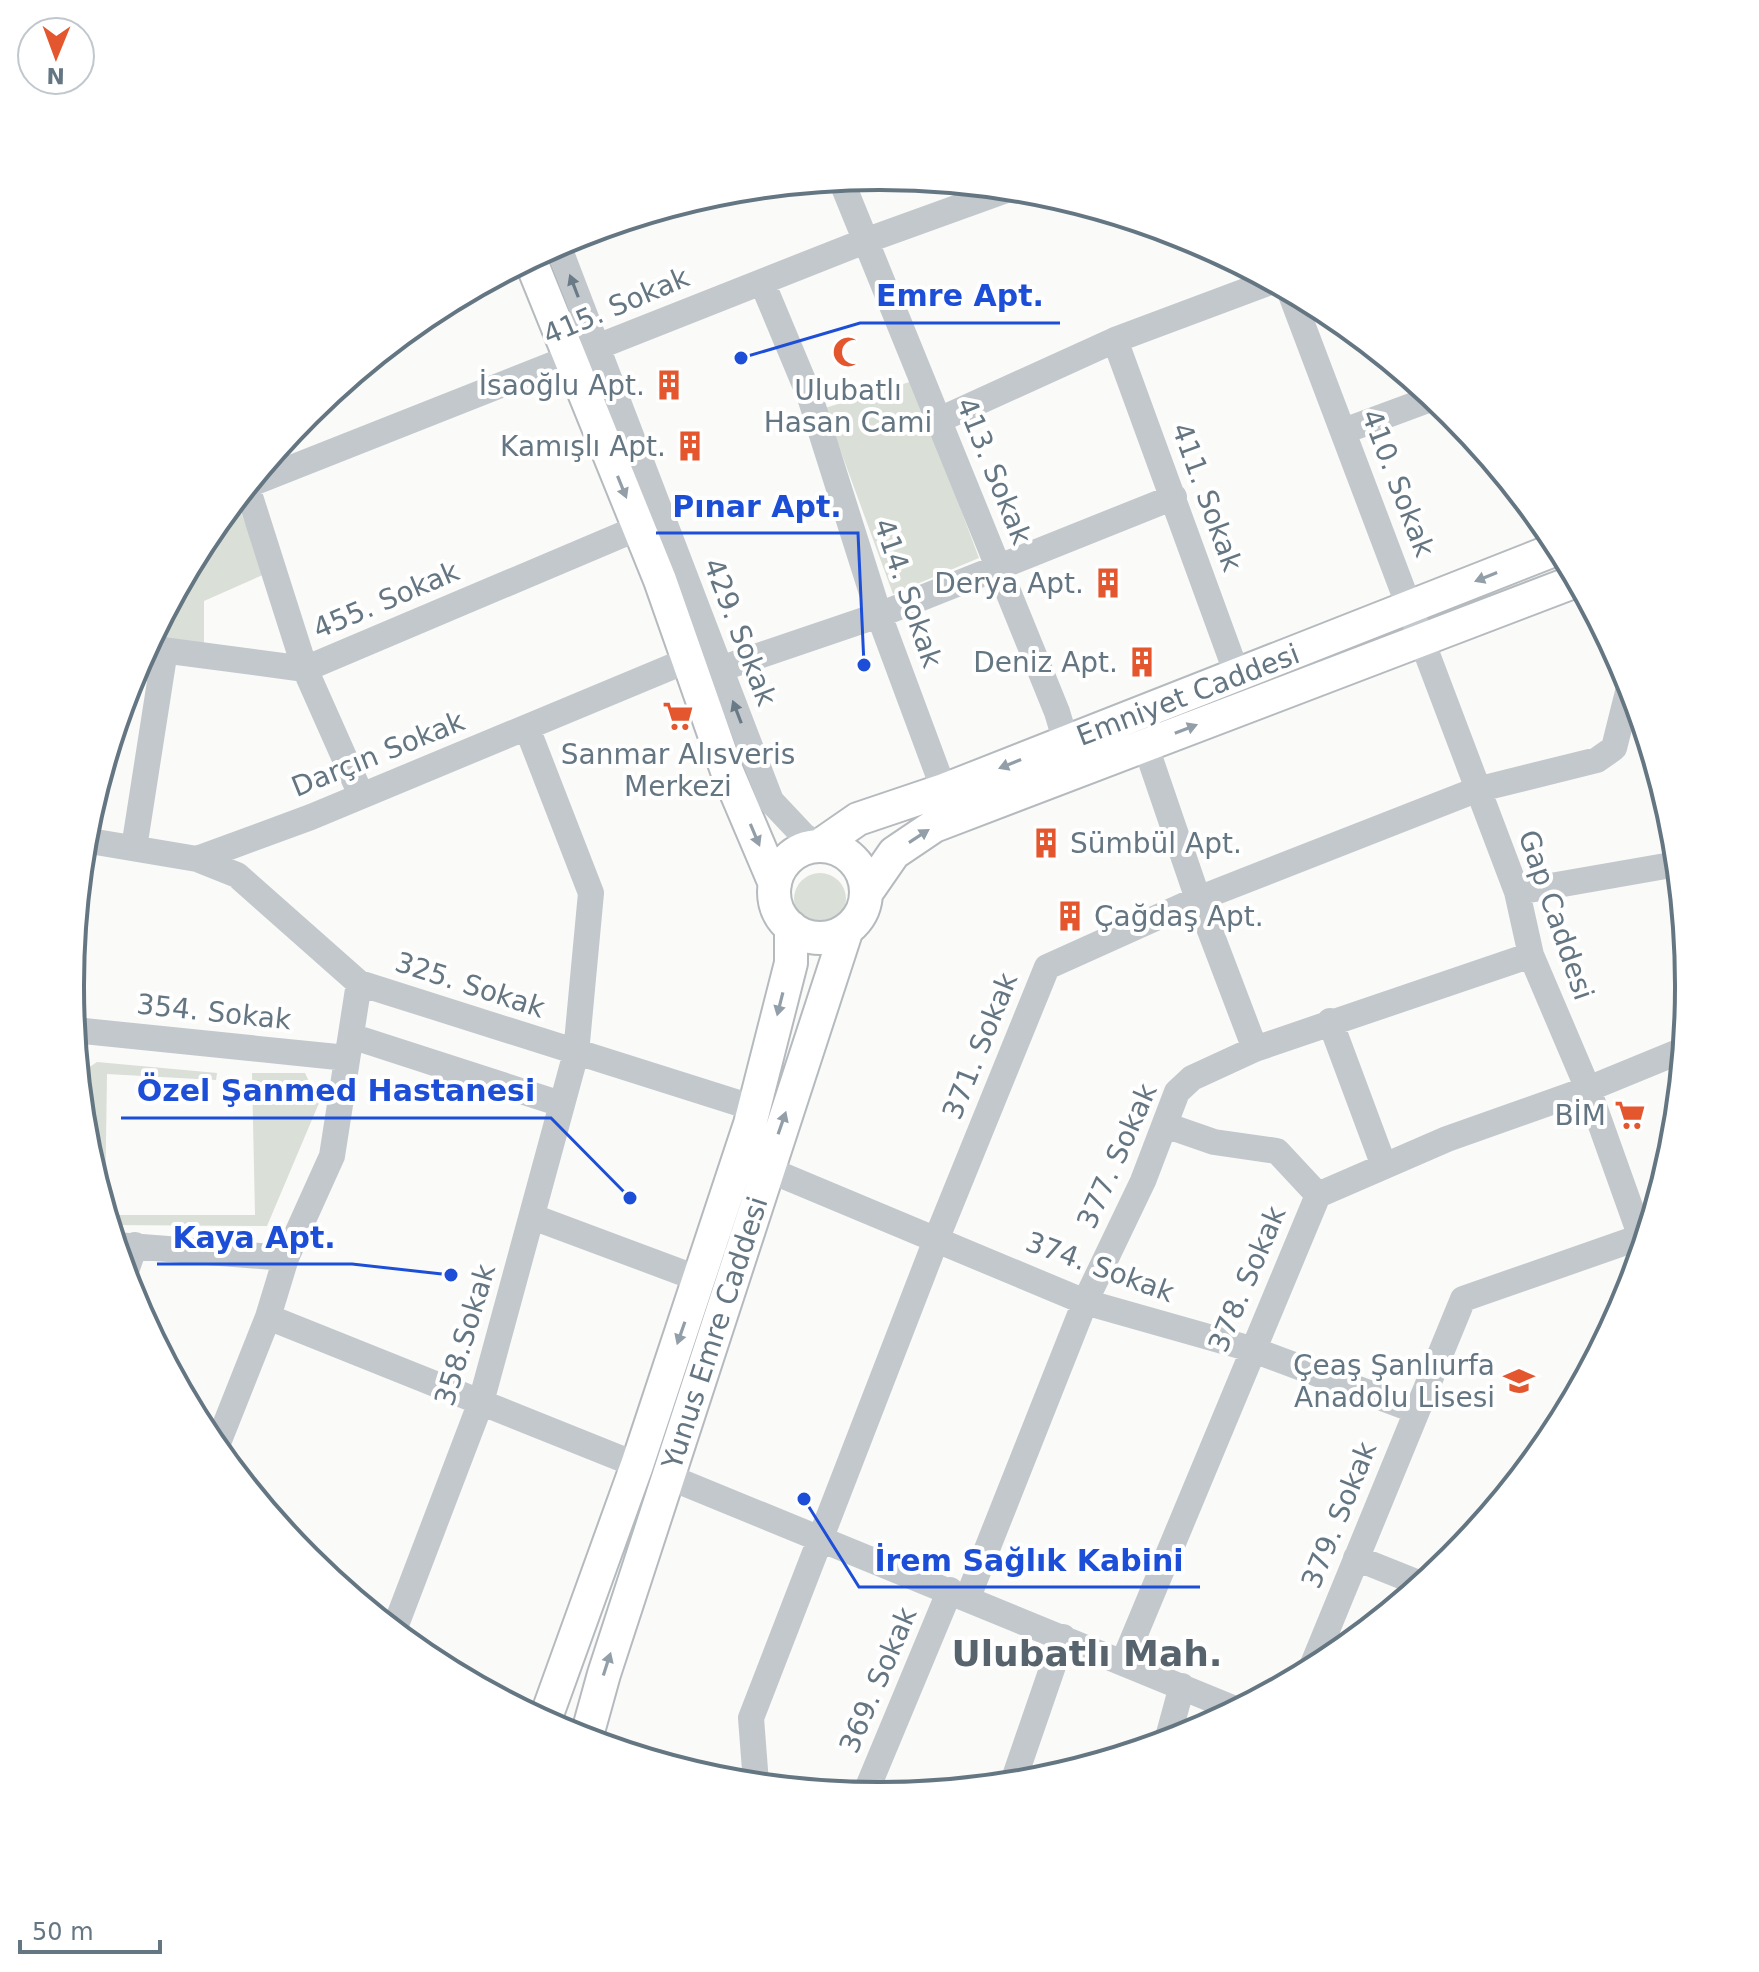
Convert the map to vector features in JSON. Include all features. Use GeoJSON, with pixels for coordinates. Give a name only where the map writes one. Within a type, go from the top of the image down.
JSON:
{"type":"FeatureCollection","features":[{"type":"Feature","properties":{"kind":"main road"},"geometry":{"type":"LineString","coordinates":[[536,269],[584,353],[638,528],[727,771],[775,884],[775,900],[791,927],[819,938],[847,929],[858,919],[867,892],[857,864],[834,848],[819,846],[790,857],[775,884]]}},
{"type":"Feature","properties":{"kind":"main road","name":"Emniyet Caddesi"},"geometry":{"type":"LineString","coordinates":[[819,846],[858,819],[944,790],[1238,677],[1547,553]]}},
{"type":"Feature","properties":{"kind":"main road","name":"Emniyet Caddesi"},"geometry":{"type":"LineString","coordinates":[[867,892],[894,853],[934,826],[1566,585]]}},
{"type":"Feature","properties":{"kind":"main road","name":"Yunus Emre Caddesi"},"geometry":{"type":"LineString","coordinates":[[549,1709],[637,1465],[754,1108],[791,963],[791,927]]}},
{"type":"Feature","properties":{"kind":"main road","name":"Yunus Emre Caddesi"},"geometry":{"type":"LineString","coordinates":[[590,1726],[767,1169],[847,929]]}},
{"type":"Feature","properties":{"kind":"street","name":"413. Sokak"},"geometry":{"type":"LineString","coordinates":[[845,191],[1066,742]]}},
{"type":"Feature","properties":{"kind":"street","name":"415. Sokak"},"geometry":{"type":"LineString","coordinates":[[267,479],[865,241],[986,197]]}},
{"type":"Feature","properties":{"kind":"street","name":"429. Sokak"},"geometry":{"type":"LineString","coordinates":[[561,258],[584,353],[720,669],[771,801],[803,835],[819,846]]}},
{"type":"Feature","properties":{"kind":"street","name":"414. Sokak"},"geometry":{"type":"LineString","coordinates":[[762,282],[810,397],[879,615],[944,790]]}},
{"type":"Feature","properties":{"kind":"street"},"geometry":{"type":"LineString","coordinates":[[939,420],[1115,340],[1257,287]]}},
{"type":"Feature","properties":{"kind":"street","name":"410. Sokak"},"geometry":{"type":"LineString","coordinates":[[1297,310],[1411,607]]}},
{"type":"Feature","properties":{"kind":"street","name":"411. Sokak"},"geometry":{"type":"LineString","coordinates":[[1115,340],[1238,677]]}},
{"type":"Feature","properties":{"kind":"street"},"geometry":{"type":"LineString","coordinates":[[1344,431],[1420,403]]}},
{"type":"Feature","properties":{"kind":"street"},"geometry":{"type":"LineString","coordinates":[[720,669],[879,615],[1174,497]]}},
{"type":"Feature","properties":{"kind":"street"},"geometry":{"type":"LineString","coordinates":[[252,498],[305,669],[361,795]]}},
{"type":"Feature","properties":{"kind":"street","name":"455. Sokak"},"geometry":{"type":"LineString","coordinates":[[159,649],[305,669],[638,528]]}},
{"type":"Feature","properties":{"kind":"street","name":"Gap Caddesi"},"geometry":{"type":"LineString","coordinates":[[1411,607],[1476,790],[1517,892],[1531,955],[1588,1089],[1638,1225]]}},
{"type":"Feature","properties":{"kind":"street"},"geometry":{"type":"LineString","coordinates":[[134,848],[155,660]]}},
{"type":"Feature","properties":{"kind":"street","name":"Darçın Sokak"},"geometry":{"type":"LineString","coordinates":[[197,859],[527,728],[688,660]]}},
{"type":"Feature","properties":{"kind":"street","name":"371. Sokak"},"geometry":{"type":"LineString","coordinates":[[755,1771],[751,1718],[936,1240],[1047,967],[1198,899],[1476,790],[1597,760],[1614,748],[1624,708]]}},
{"type":"Feature","properties":{"kind":"street","name":"358.Sokak"},"geometry":{"type":"LineString","coordinates":[[398,1619],[481,1402],[576,1053],[591,893],[527,728]]}},
{"type":"Feature","properties":{"kind":"street"},"geometry":{"type":"LineString","coordinates":[[1145,744],[1198,899],[1255,1049]]}},
{"type":"Feature","properties":{"kind":"street"},"geometry":{"type":"LineString","coordinates":[[97,842],[197,859],[237,875],[359,983]]}},
{"type":"Feature","properties":{"kind":"street"},"geometry":{"type":"LineString","coordinates":[[1517,892],[1665,866]]}},
{"type":"Feature","properties":{"kind":"street","name":"377. Sokak"},"geometry":{"type":"LineString","coordinates":[[959,1593],[1085,1302],[1143,1181],[1177,1092],[1192,1078],[1255,1049],[1531,955]]}},
{"type":"Feature","properties":{"kind":"street","name":"325. Sokak"},"geometry":{"type":"LineString","coordinates":[[222,1433],[268,1317],[286,1258],[332,1156],[359,983],[754,1108]]}},
{"type":"Feature","properties":{"kind":"street"},"geometry":{"type":"LineString","coordinates":[[1330,1021],[1384,1166]]}},
{"type":"Feature","properties":{"kind":"street","name":"354. Sokak"},"geometry":{"type":"LineString","coordinates":[[86,1031],[349,1047],[561,1104]]}},
{"type":"Feature","properties":{"kind":"street","name":"378. Sokak"},"geometry":{"type":"LineString","coordinates":[[1123,1663],[1251,1349],[1318,1195],[1447,1139],[1588,1089],[1671,1055]]}},
{"type":"Feature","properties":{"kind":"street"},"geometry":{"type":"LineString","coordinates":[[1165,1125],[1214,1142],[1277,1151],[1318,1195]]}},
{"type":"Feature","properties":{"kind":"street","name":"374. Sokak"},"geometry":{"type":"LineString","coordinates":[[767,1169],[1085,1302],[1251,1349],[1417,1411]]}},
{"type":"Feature","properties":{"kind":"street"},"geometry":{"type":"LineString","coordinates":[[533,1217],[699,1279]]}},
{"type":"Feature","properties":{"kind":"street","name":"379. Sokak"},"geometry":{"type":"LineString","coordinates":[[1320,1648],[1463,1299],[1633,1241]]}},
{"type":"Feature","properties":{"kind":"street"},"geometry":{"type":"LineString","coordinates":[[127,1245],[286,1258]]}},
{"type":"Feature","properties":{"kind":"street"},"geometry":{"type":"LineString","coordinates":[[268,1317],[637,1465]]}},
{"type":"Feature","properties":{"kind":"street"},"geometry":{"type":"LineString","coordinates":[[669,1477],[820,1540],[959,1593],[1222,1703]]}},
{"type":"Feature","properties":{"kind":"street"},"geometry":{"type":"LineString","coordinates":[[1356,1558],[1409,1579]]}},
{"type":"Feature","properties":{"kind":"street","name":"369. Sokak"},"geometry":{"type":"LineString","coordinates":[[871,1782],[959,1593]]}},
{"type":"Feature","properties":{"kind":"street"},"geometry":{"type":"LineString","coordinates":[[1017,1769],[1063,1637]]}},
{"type":"Feature","properties":{"kind":"street"},"geometry":{"type":"LineString","coordinates":[[1171,1726],[1182,1686]]}},
{"type":"Feature","properties":{"kind":"shaded area"},"geometry":{"type":"Polygon","coordinates":[[[913,381],[979,558],[893,594],[825,408],[913,381]]]}},
{"type":"Feature","properties":{"kind":"shaded area"},"geometry":{"type":"Polygon","coordinates":[[[241,512],[265,574],[204,601],[204,648],[163,642],[191,588],[241,512]]]}},
{"type":"Feature","properties":{"kind":"shaded area"},"geometry":{"type":"Polygon","coordinates":[[[820,873],[838,881],[846,899],[838,917],[820,925],[802,917],[794,899],[802,881],[820,873]]]}},
{"type":"Feature","properties":{"kind":"shaded area"},"geometry":{"type":"Polygon","coordinates":[[[97,1062],[217,1073],[216,1080],[107,1074],[106,1169],[89,1067],[97,1062]]]}},
{"type":"Feature","properties":{"kind":"shaded area"},"geometry":{"type":"Polygon","coordinates":[[[252,1073],[305,1073],[319,1103],[267,1226],[121,1225],[118,1215],[255,1215],[252,1073]]]}},
{"type":"Feature","properties":{"kind":"place","name":"Ulubatlı Hasan Cami"},"geometry":{"type":"Point","coordinates":[848,352]}},
{"type":"Feature","properties":{"kind":"place","name":"Emre Apt."},"geometry":{"type":"Point","coordinates":[741,358]}},
{"type":"Feature","properties":{"kind":"place","name":"İsaoğlu Apt."},"geometry":{"type":"Point","coordinates":[669,385]}},
{"type":"Feature","properties":{"kind":"place","name":"Kamışlı Apt."},"geometry":{"type":"Point","coordinates":[690,446]}},
{"type":"Feature","properties":{"kind":"place","name":"Derya Apt."},"geometry":{"type":"Point","coordinates":[1108,583]}},
{"type":"Feature","properties":{"kind":"place","name":"Deniz Apt."},"geometry":{"type":"Point","coordinates":[1142,662]}},
{"type":"Feature","properties":{"kind":"place","name":"Pınar Apt."},"geometry":{"type":"Point","coordinates":[864,665]}},
{"type":"Feature","properties":{"kind":"place","name":"Sanmar Alısveris Merkezi"},"geometry":{"type":"Point","coordinates":[678,716]}},
{"type":"Feature","properties":{"kind":"place","name":"Sümbül Apt."},"geometry":{"type":"Point","coordinates":[1046,843]}},
{"type":"Feature","properties":{"kind":"place","name":"Çağdaş Apt."},"geometry":{"type":"Point","coordinates":[1070,916]}},
{"type":"Feature","properties":{"kind":"place","name":"BİM"},"geometry":{"type":"Point","coordinates":[1630,1115]}},
{"type":"Feature","properties":{"kind":"place","name":"Özel Şanmed Hastanesi"},"geometry":{"type":"Point","coordinates":[630,1198]}},
{"type":"Feature","properties":{"kind":"place","name":"Kaya Apt."},"geometry":{"type":"Point","coordinates":[451,1275]}},
{"type":"Feature","properties":{"kind":"place","name":"Çeaş Şanlıurfa Anadolu Lisesi"},"geometry":{"type":"Point","coordinates":[1519,1381]}},
{"type":"Feature","properties":{"kind":"place","name":"İrem Sağlık Kabini"},"geometry":{"type":"Point","coordinates":[804,1499]}},
{"type":"Feature","properties":{"kind":"district","name":"Ulubatlı Mah."},"geometry":{"type":"Point","coordinates":[1087,1653]}}]}
